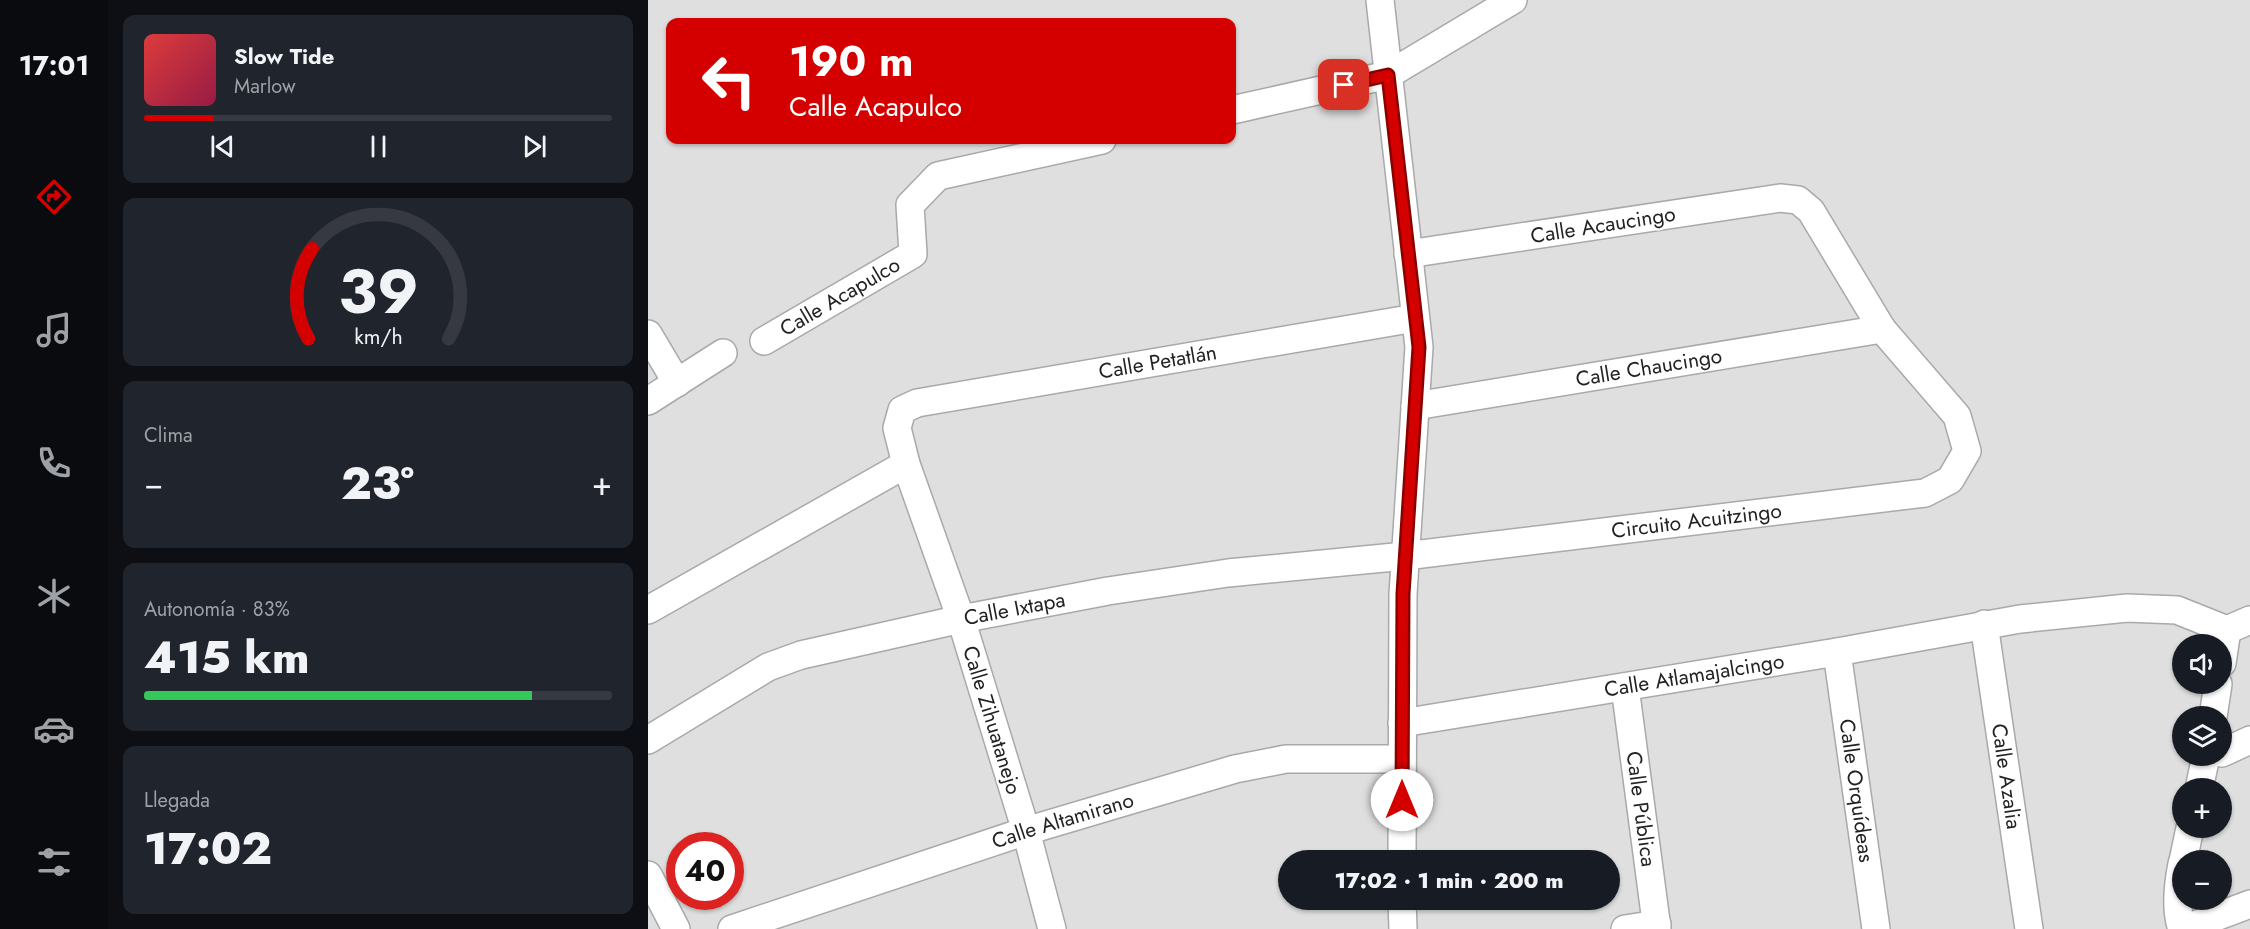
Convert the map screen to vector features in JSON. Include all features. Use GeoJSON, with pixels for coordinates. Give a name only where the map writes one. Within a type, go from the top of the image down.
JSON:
{"type":"FeatureCollection","features":[{"type":"Feature","properties":{"kind":"street"},"geometry":{"type":"LineString","coordinates":[[1380,0],[1419,347],[1403,594],[1402,850]]}},
{"type":"Feature","properties":{"kind":"street"},"geometry":{"type":"LineString","coordinates":[[1236,109],[1388,75],[1514,0]]}},
{"type":"Feature","properties":{"kind":"street","name":"Calle Acapulco"},"geometry":{"type":"LineString","coordinates":[[764,341],[913,254],[910,205],[938,176],[1084,144]]}},
{"type":"Feature","properties":{"kind":"street","name":"Calle Acaucingo"},"geometry":{"type":"LineString","coordinates":[[1408,254],[1780,198],[1798,200],[1811,211],[1882,329]]}},
{"type":"Feature","properties":{"kind":"street","name":"Calle Petatlán"},"geometry":{"type":"LineString","coordinates":[[902,410],[917,403],[1415,318]]}},
{"type":"Feature","properties":{"kind":"street","name":"Calle Chaucingo"},"geometry":{"type":"LineString","coordinates":[[1415,406],[1882,329]]}},
{"type":"Feature","properties":{"kind":"street","name":"Circuito Acuitzingo"},"geometry":{"type":"LineString","coordinates":[[1405,556],[1925,493],[1950,480],[1967,451],[1957,416],[1882,329]]}},
{"type":"Feature","properties":{"kind":"street"},"geometry":{"type":"LineString","coordinates":[[648,334],[677,383]]}},
{"type":"Feature","properties":{"kind":"street"},"geometry":{"type":"LineString","coordinates":[[648,401],[723,352]]}},
{"type":"Feature","properties":{"kind":"street","name":"Calle Zihuatanejo"},"geometry":{"type":"LineString","coordinates":[[902,410],[897,428],[906,464],[961,619],[1026,831],[1052,929]]}},
{"type":"Feature","properties":{"kind":"street"},"geometry":{"type":"LineString","coordinates":[[648,610],[906,464]]}},
{"type":"Feature","properties":{"kind":"street","name":"Calle Ixtapa"},"geometry":{"type":"LineString","coordinates":[[648,740],[768,667],[801,655],[961,619],[1108,591],[1228,573],[1405,556]]}},
{"type":"Feature","properties":{"kind":"street","name":"Calle Atlamajalcingo"},"geometry":{"type":"LineString","coordinates":[[1402,723],[1837,652],[1984,624],[2127,608],[2177,610],[2238,625]]}},
{"type":"Feature","properties":{"kind":"street","name":"Calle Azalia"},"geometry":{"type":"LineString","coordinates":[[1984,624],[2029,929]]}},
{"type":"Feature","properties":{"kind":"street"},"geometry":{"type":"LineString","coordinates":[[2232,639],[2238,625]]}},
{"type":"Feature","properties":{"kind":"street","name":"Calle Orquídeas"},"geometry":{"type":"LineString","coordinates":[[1837,652],[1875,929]]}},
{"type":"Feature","properties":{"kind":"street","name":"Calle Pública"},"geometry":{"type":"LineString","coordinates":[[1625,687],[1657,926]]}},
{"type":"Feature","properties":{"kind":"street"},"geometry":{"type":"LineString","coordinates":[[2232,748],[2250,740]]}},
{"type":"Feature","properties":{"kind":"street","name":"Calle Altamirano"},"geometry":{"type":"LineString","coordinates":[[732,929],[1026,831],[1235,769],[1286,759],[1402,759]]}},
{"type":"Feature","properties":{"kind":"street"},"geometry":{"type":"LineString","coordinates":[[648,874],[676,929]]}},
{"type":"Feature","properties":{"kind":"street"},"geometry":{"type":"LineString","coordinates":[[2178,910],[2178,919],[2183,929],[2250,904]]}},
{"type":"Feature","properties":{"kind":"street"},"geometry":{"type":"LineString","coordinates":[[1402,910],[1402,929]]}},
{"type":"Feature","properties":{"kind":"street"},"geometry":{"type":"LineString","coordinates":[[1625,929],[1657,926]]}},
{"type":"Feature","properties":{"kind":"shaded area"},"geometry":{"type":"Polygon","coordinates":[[[648,0],[2250,0],[2250,929],[648,929],[648,0]]]}},
{"type":"Feature","properties":{"kind":"route"},"geometry":{"type":"LineString","coordinates":[[1344,85],[1388,75],[1419,347],[1403,594],[1402,800]]}}]}
